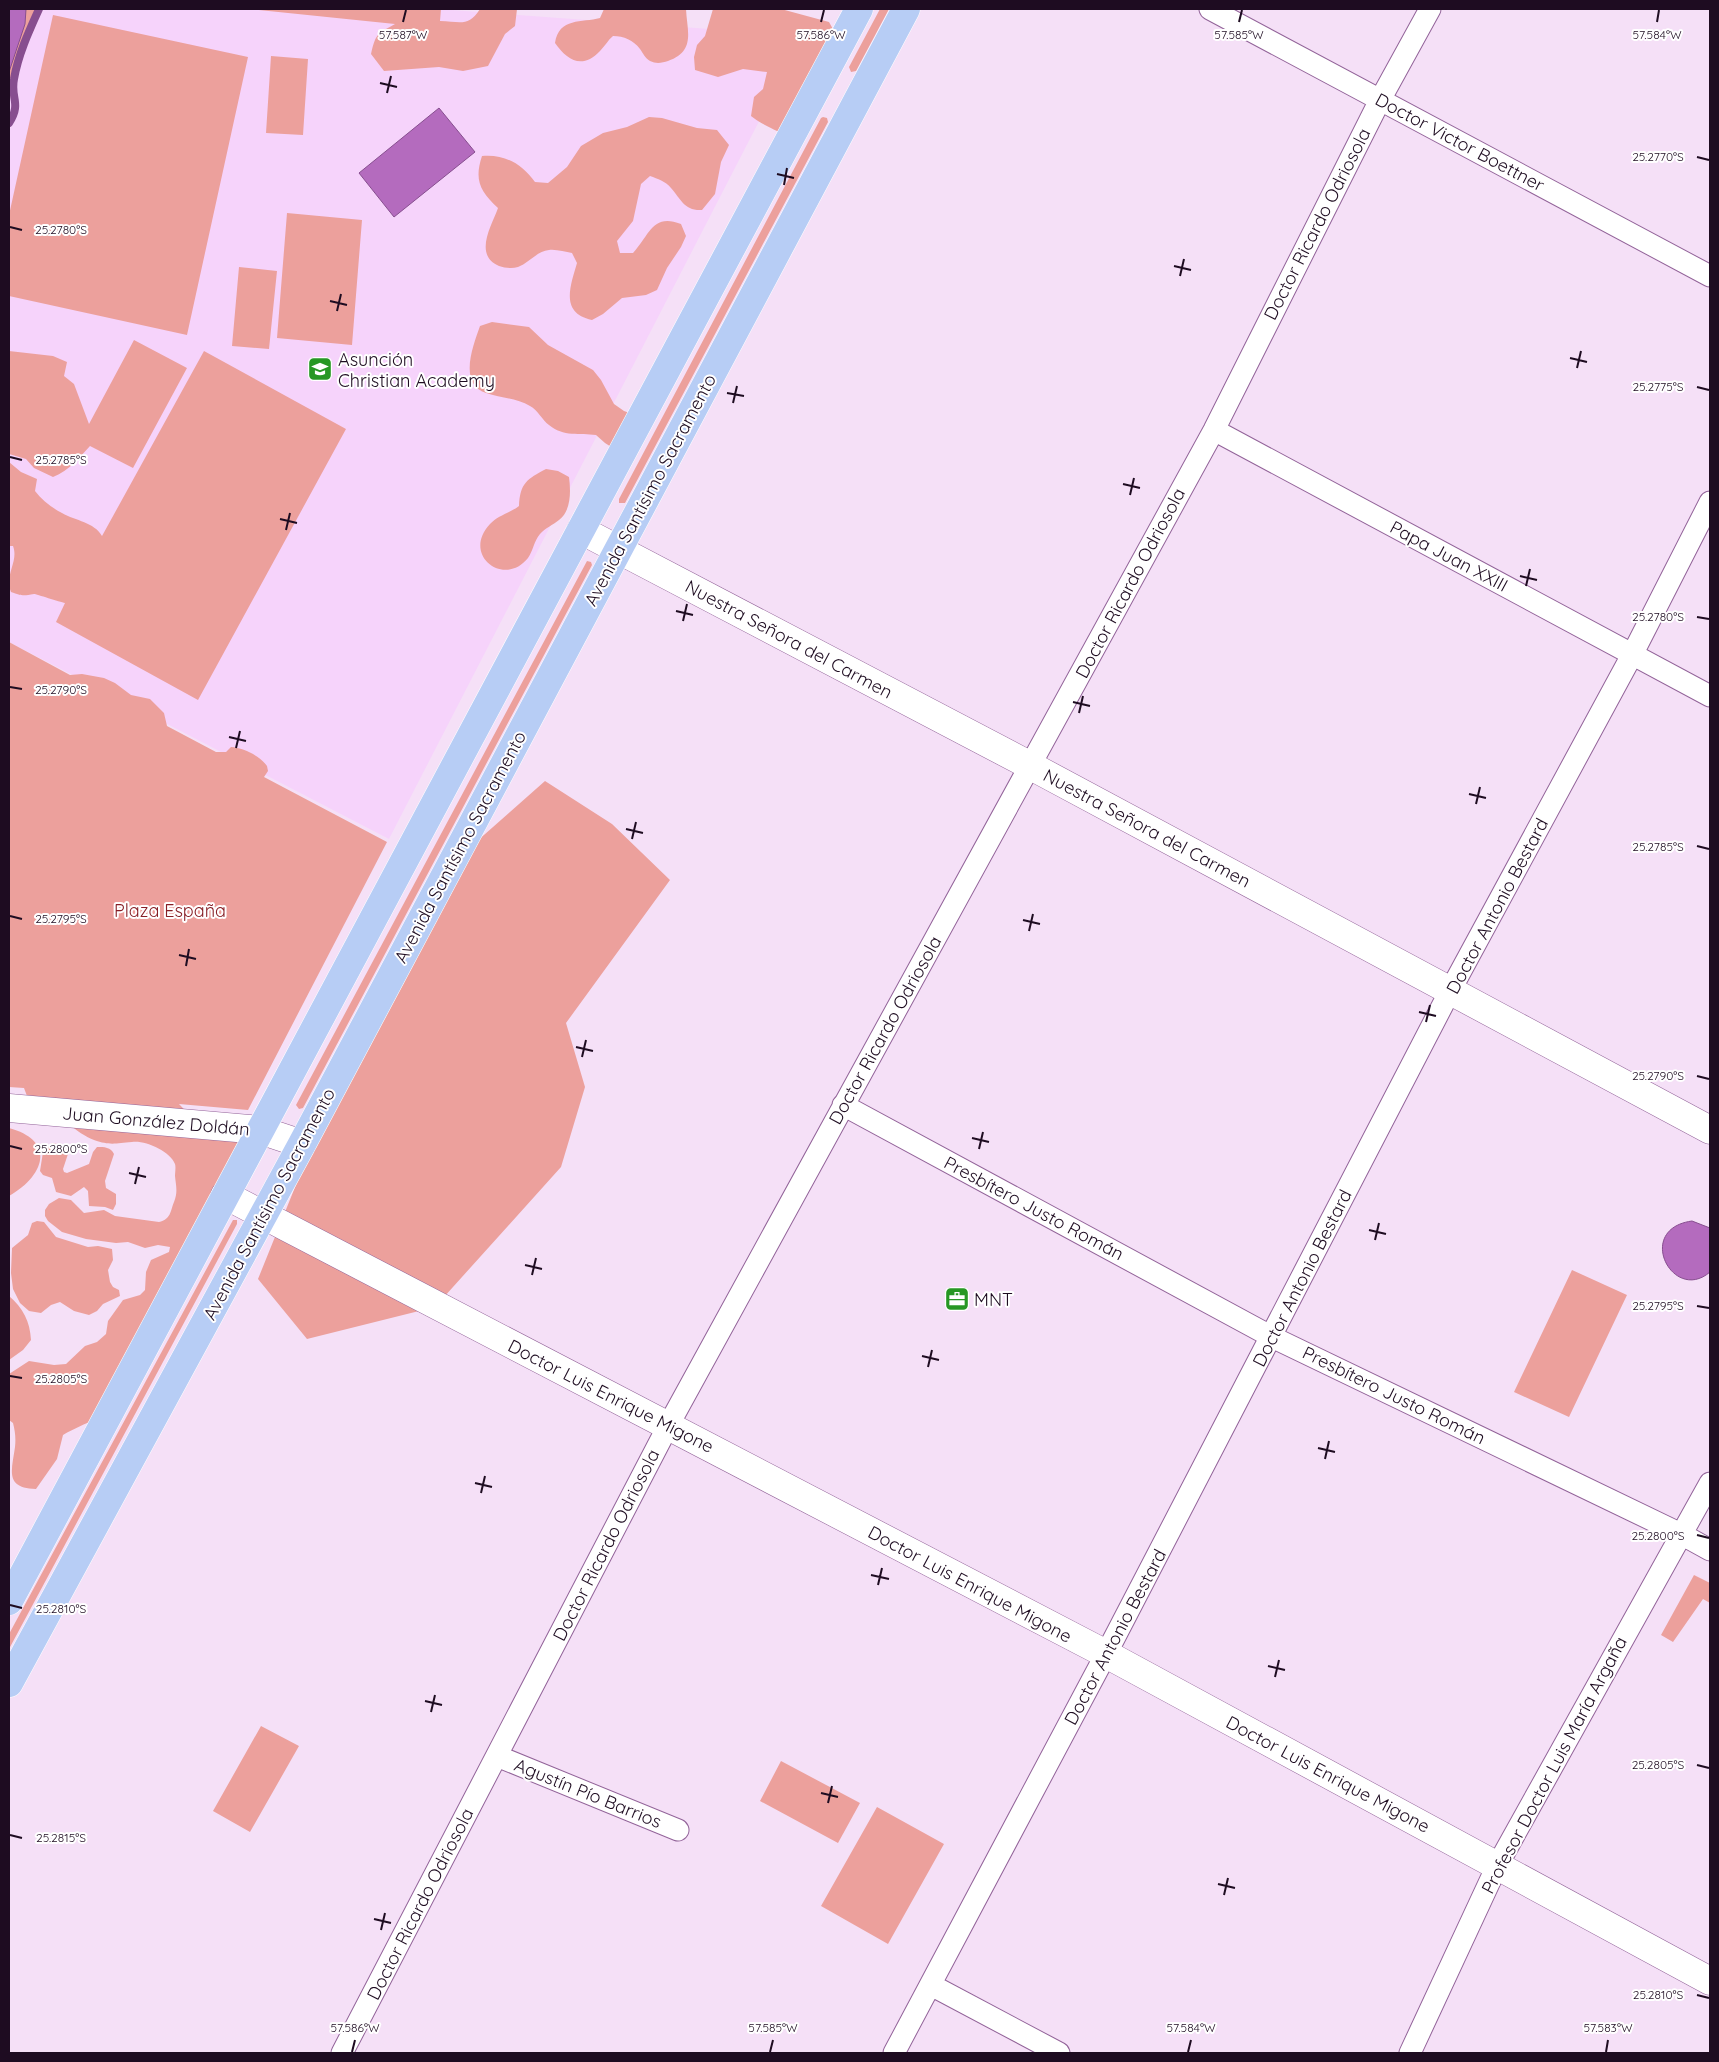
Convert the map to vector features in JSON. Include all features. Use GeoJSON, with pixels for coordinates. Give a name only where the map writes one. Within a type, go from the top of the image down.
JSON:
{"type":"FeatureCollection","features":[{"type":"Feature","properties":{"kind":"main road"},"geometry":{"type":"LineString","coordinates":[[9,1601],[859,9]]}},
{"type":"Feature","properties":{"kind":"main road","name":"Avenida Santísimo Sacramento"},"geometry":{"type":"LineString","coordinates":[[9,1683],[302,1144],[906,9]]}},
{"type":"Feature","properties":{"kind":"main road"},"geometry":{"type":"LineString","coordinates":[[827,69],[863,90]]}},
{"type":"Feature","properties":{"kind":"street","name":"Doctor Victor Boettner"},"geometry":{"type":"LineString","coordinates":[[1210,9],[1710,276]]}},
{"type":"Feature","properties":{"kind":"street","name":"Doctor Ricardo Odriosola"},"geometry":{"type":"LineString","coordinates":[[342,2053],[668,1426],[1214,430],[1380,100],[1430,9]]}},
{"type":"Feature","properties":{"kind":"street","name":"Papa Juan XXIII"},"geometry":{"type":"LineString","coordinates":[[1214,430],[1710,696]]}},
{"type":"Feature","properties":{"kind":"street","name":"Doctor Antonio Bestard"},"geometry":{"type":"LineString","coordinates":[[894,2053],[1106,1654],[1450,992],[1632,655],[1710,502]]}},
{"type":"Feature","properties":{"kind":"street","name":"Nuestra Señora del Carmen"},"geometry":{"type":"LineString","coordinates":[[581,530],[1031,766],[1710,1130]]}},
{"type":"Feature","properties":{"kind":"street","name":"Presbítero Justo Román"},"geometry":{"type":"LineString","coordinates":[[843,1105],[1272,1337],[1681,1534],[1710,1550]]}},
{"type":"Feature","properties":{"kind":"street","name":"Juan González Doldán"},"geometry":{"type":"LineString","coordinates":[[9,1108],[260,1130],[302,1144]]}},
{"type":"Feature","properties":{"kind":"street","name":"Doctor Luis Enrique Migone"},"geometry":{"type":"LineString","coordinates":[[225,1195],[1106,1654],[1710,1981]]}},
{"type":"Feature","properties":{"kind":"street","name":"Profesor Doctor Luis María Argaña"},"geometry":{"type":"LineString","coordinates":[[1410,2053],[1497,1866],[1710,1483]]}},
{"type":"Feature","properties":{"kind":"street","name":"Agustín Pío Barrios"},"geometry":{"type":"LineString","coordinates":[[497,1756],[678,1830]]}},
{"type":"Feature","properties":{"kind":"street"},"geometry":{"type":"LineString","coordinates":[[931,1985],[1059,2053]]}},
{"type":"Feature","properties":{"kind":"shaded area"},"geometry":{"type":"Polygon","coordinates":[[[9,9],[26,9],[25,24],[9,72],[9,9]]]}},
{"type":"Feature","properties":{"kind":"shaded area","name":"Asunción Christian Academy"},"geometry":{"type":"Polygon","coordinates":[[[33,9],[438,9],[803,36],[389,839],[9,642],[9,95],[33,9]]]}},
{"type":"Feature","properties":{"kind":"shaded area"},"geometry":{"type":"Polygon","coordinates":[[[439,108],[475,152],[394,217],[359,173],[439,108]]]}},
{"type":"Feature","properties":{"kind":"shaded area"},"geometry":{"type":"Polygon","coordinates":[[[1692,1221],[1710,1228],[1710,1272],[1696,1279],[1683,1279],[1673,1272],[1665,1262],[1662,1249],[1665,1237],[1675,1227],[1692,1221]]]}},
{"type":"Feature","properties":{"kind":"green space"},"geometry":{"type":"Polygon","coordinates":[[[9,9],[36,9],[34,30],[14,65],[9,108],[9,9]]]}},
{"type":"Feature","properties":{"kind":"green space"},"geometry":{"type":"Polygon","coordinates":[[[249,9],[441,9],[440,21],[463,22],[471,19],[480,9],[517,9],[515,26],[505,34],[488,66],[463,71],[439,67],[384,71],[371,54],[374,41],[378,34],[395,24],[249,9]]]}},
{"type":"Feature","properties":{"kind":"green space"},"geometry":{"type":"Polygon","coordinates":[[[604,9],[686,9],[688,40],[686,46],[677,57],[659,63],[648,60],[631,41],[617,36],[613,36],[593,57],[581,61],[570,58],[555,43],[557,35],[566,25],[600,18],[604,9]]]}},
{"type":"Feature","properties":{"kind":"green space"},"geometry":{"type":"Polygon","coordinates":[[[713,9],[781,9],[829,22],[844,49],[783,133],[776,131],[751,116],[754,97],[763,89],[767,72],[743,69],[718,77],[695,70],[694,57],[697,45],[705,36],[713,9]]]}},
{"type":"Feature","properties":{"kind":"green space"},"geometry":{"type":"Polygon","coordinates":[[[880,9],[889,9],[856,71],[851,72],[849,67],[880,9]]]}},
{"type":"Feature","properties":{"kind":"green space"},"geometry":{"type":"Polygon","coordinates":[[[53,15],[248,57],[187,335],[9,296],[9,215],[53,15]]]}},
{"type":"Feature","properties":{"kind":"green space"},"geometry":{"type":"Polygon","coordinates":[[[271,56],[308,59],[303,135],[266,133],[271,56]]]}},
{"type":"Feature","properties":{"kind":"green space"},"geometry":{"type":"Polygon","coordinates":[[[649,117],[662,118],[697,128],[717,130],[729,145],[721,162],[715,194],[702,210],[691,209],[680,200],[669,186],[659,179],[650,176],[641,184],[633,221],[617,241],[620,253],[633,253],[652,228],[664,221],[681,224],[686,236],[667,268],[657,290],[646,295],[622,298],[603,314],[592,320],[582,317],[575,312],[571,305],[570,290],[577,263],[572,253],[555,250],[545,251],[522,265],[513,268],[499,266],[491,261],[487,255],[486,239],[498,208],[480,185],[479,172],[482,156],[505,159],[519,165],[535,182],[548,183],[567,167],[581,146],[603,133],[627,127],[649,117]]]}},
{"type":"Feature","properties":{"kind":"green space"},"geometry":{"type":"Polygon","coordinates":[[[823,117],[827,118],[828,122],[625,503],[619,503],[619,499],[823,117]]]}},
{"type":"Feature","properties":{"kind":"green space"},"geometry":{"type":"Polygon","coordinates":[[[287,213],[362,220],[352,345],[277,338],[287,213]]]}},
{"type":"Feature","properties":{"kind":"green space"},"geometry":{"type":"Polygon","coordinates":[[[239,267],[277,271],[269,349],[232,346],[239,267]]]}},
{"type":"Feature","properties":{"kind":"green space"},"geometry":{"type":"Polygon","coordinates":[[[492,322],[529,327],[548,345],[593,370],[601,380],[614,404],[624,411],[635,415],[616,450],[596,435],[572,434],[554,429],[533,408],[525,403],[486,393],[477,388],[472,382],[470,373],[471,354],[480,326],[492,322]]]}},
{"type":"Feature","properties":{"kind":"green space"},"geometry":{"type":"Polygon","coordinates":[[[134,340],[187,368],[133,468],[90,446],[69,468],[53,477],[34,468],[26,459],[9,454],[9,351],[53,356],[67,362],[64,376],[74,384],[89,424],[134,340]]]}},
{"type":"Feature","properties":{"kind":"green space"},"geometry":{"type":"Polygon","coordinates":[[[204,351],[346,429],[198,700],[56,622],[65,603],[36,594],[22,595],[11,592],[9,579],[14,552],[13,546],[9,546],[9,462],[21,472],[37,479],[35,491],[47,504],[67,516],[90,525],[99,531],[102,536],[204,351]]]}},
{"type":"Feature","properties":{"kind":"green space"},"geometry":{"type":"Polygon","coordinates":[[[546,469],[558,471],[569,477],[570,495],[566,512],[559,520],[540,534],[528,558],[518,566],[508,570],[498,569],[489,564],[483,556],[480,547],[482,536],[493,521],[519,506],[523,487],[529,479],[546,469]]]}},
{"type":"Feature","properties":{"kind":"green space"},"geometry":{"type":"Polygon","coordinates":[[[587,561],[591,562],[592,565],[303,1108],[299,1109],[296,1105],[587,561]]]}},
{"type":"Feature","properties":{"kind":"green space","name":"Plaza España"},"geometry":{"type":"Polygon","coordinates":[[[9,642],[70,675],[82,674],[104,678],[115,683],[131,695],[150,699],[164,713],[167,726],[216,752],[226,752],[231,747],[251,753],[267,766],[268,771],[264,777],[387,842],[248,1110],[179,1104],[200,1126],[241,1140],[96,1418],[63,1435],[57,1459],[36,1489],[19,1485],[12,1476],[15,1438],[13,1423],[9,1420],[9,1374],[29,1361],[54,1365],[66,1364],[85,1346],[97,1342],[106,1334],[108,1321],[123,1300],[140,1295],[145,1290],[146,1272],[151,1260],[169,1252],[170,1247],[158,1245],[145,1248],[128,1242],[116,1243],[86,1239],[62,1232],[48,1221],[45,1216],[45,1210],[49,1204],[59,1198],[71,1200],[84,1213],[104,1210],[115,1216],[159,1222],[170,1215],[176,1189],[175,1164],[163,1151],[144,1143],[109,1144],[94,1140],[67,1122],[54,1109],[46,1097],[27,1096],[24,1088],[9,1087],[9,642]]]}},
{"type":"Feature","properties":{"kind":"green space"},"geometry":{"type":"Polygon","coordinates":[[[545,781],[612,824],[670,880],[566,1023],[585,1087],[561,1167],[435,1307],[307,1339],[258,1279],[308,1155],[476,842],[545,781]]]}},
{"type":"Feature","properties":{"kind":"green space"},"geometry":{"type":"Polygon","coordinates":[[[9,1128],[24,1134],[34,1141],[39,1150],[40,1159],[31,1179],[9,1196],[9,1128]]]}},
{"type":"Feature","properties":{"kind":"green space"},"geometry":{"type":"Polygon","coordinates":[[[52,1143],[62,1145],[69,1151],[63,1169],[67,1173],[89,1164],[97,1147],[107,1148],[113,1152],[105,1181],[106,1188],[116,1194],[116,1204],[113,1210],[105,1207],[89,1206],[88,1191],[84,1187],[71,1196],[56,1192],[52,1178],[43,1175],[40,1171],[43,1152],[52,1143]]]}},
{"type":"Feature","properties":{"kind":"green space"},"geometry":{"type":"Polygon","coordinates":[[[233,1220],[237,1220],[237,1224],[9,1649],[9,1634],[233,1220]]]}},
{"type":"Feature","properties":{"kind":"green space"},"geometry":{"type":"Polygon","coordinates":[[[37,1221],[44,1222],[56,1237],[88,1247],[98,1246],[112,1249],[113,1260],[108,1270],[110,1282],[113,1287],[119,1290],[120,1296],[103,1304],[97,1311],[89,1315],[74,1311],[60,1302],[51,1305],[41,1313],[29,1311],[20,1303],[13,1289],[11,1273],[12,1248],[28,1235],[32,1223],[37,1221]]]}},
{"type":"Feature","properties":{"kind":"green space"},"geometry":{"type":"Polygon","coordinates":[[[1572,1270],[1627,1295],[1569,1417],[1514,1392],[1572,1270]]]}},
{"type":"Feature","properties":{"kind":"green space"},"geometry":{"type":"Polygon","coordinates":[[[9,1296],[25,1315],[31,1340],[23,1350],[9,1360],[9,1296]]]}},
{"type":"Feature","properties":{"kind":"green space"},"geometry":{"type":"Polygon","coordinates":[[[1694,1575],[1710,1583],[1710,1603],[1703,1599],[1673,1642],[1661,1635],[1694,1575]]]}},
{"type":"Feature","properties":{"kind":"green space"},"geometry":{"type":"Polygon","coordinates":[[[261,1726],[299,1746],[250,1832],[213,1811],[261,1726]]]}},
{"type":"Feature","properties":{"kind":"green space"},"geometry":{"type":"Polygon","coordinates":[[[781,1761],[860,1803],[838,1843],[760,1801],[781,1761]]]}},
{"type":"Feature","properties":{"kind":"green space"},"geometry":{"type":"Polygon","coordinates":[[[877,1807],[944,1844],[888,1944],[821,1906],[877,1807]]]}},
{"type":"Feature","properties":{"kind":"waterway"},"geometry":{"type":"LineString","coordinates":[[9,123],[15,110],[13,86],[18,61],[39,9]]}},
{"type":"Feature","properties":{"kind":"place","name":"Asunción Christian Academy"},"geometry":{"type":"Point","coordinates":[320,369]}},
{"type":"Feature","properties":{"kind":"place","name":"MNT"},"geometry":{"type":"Point","coordinates":[957,1299]}}]}
